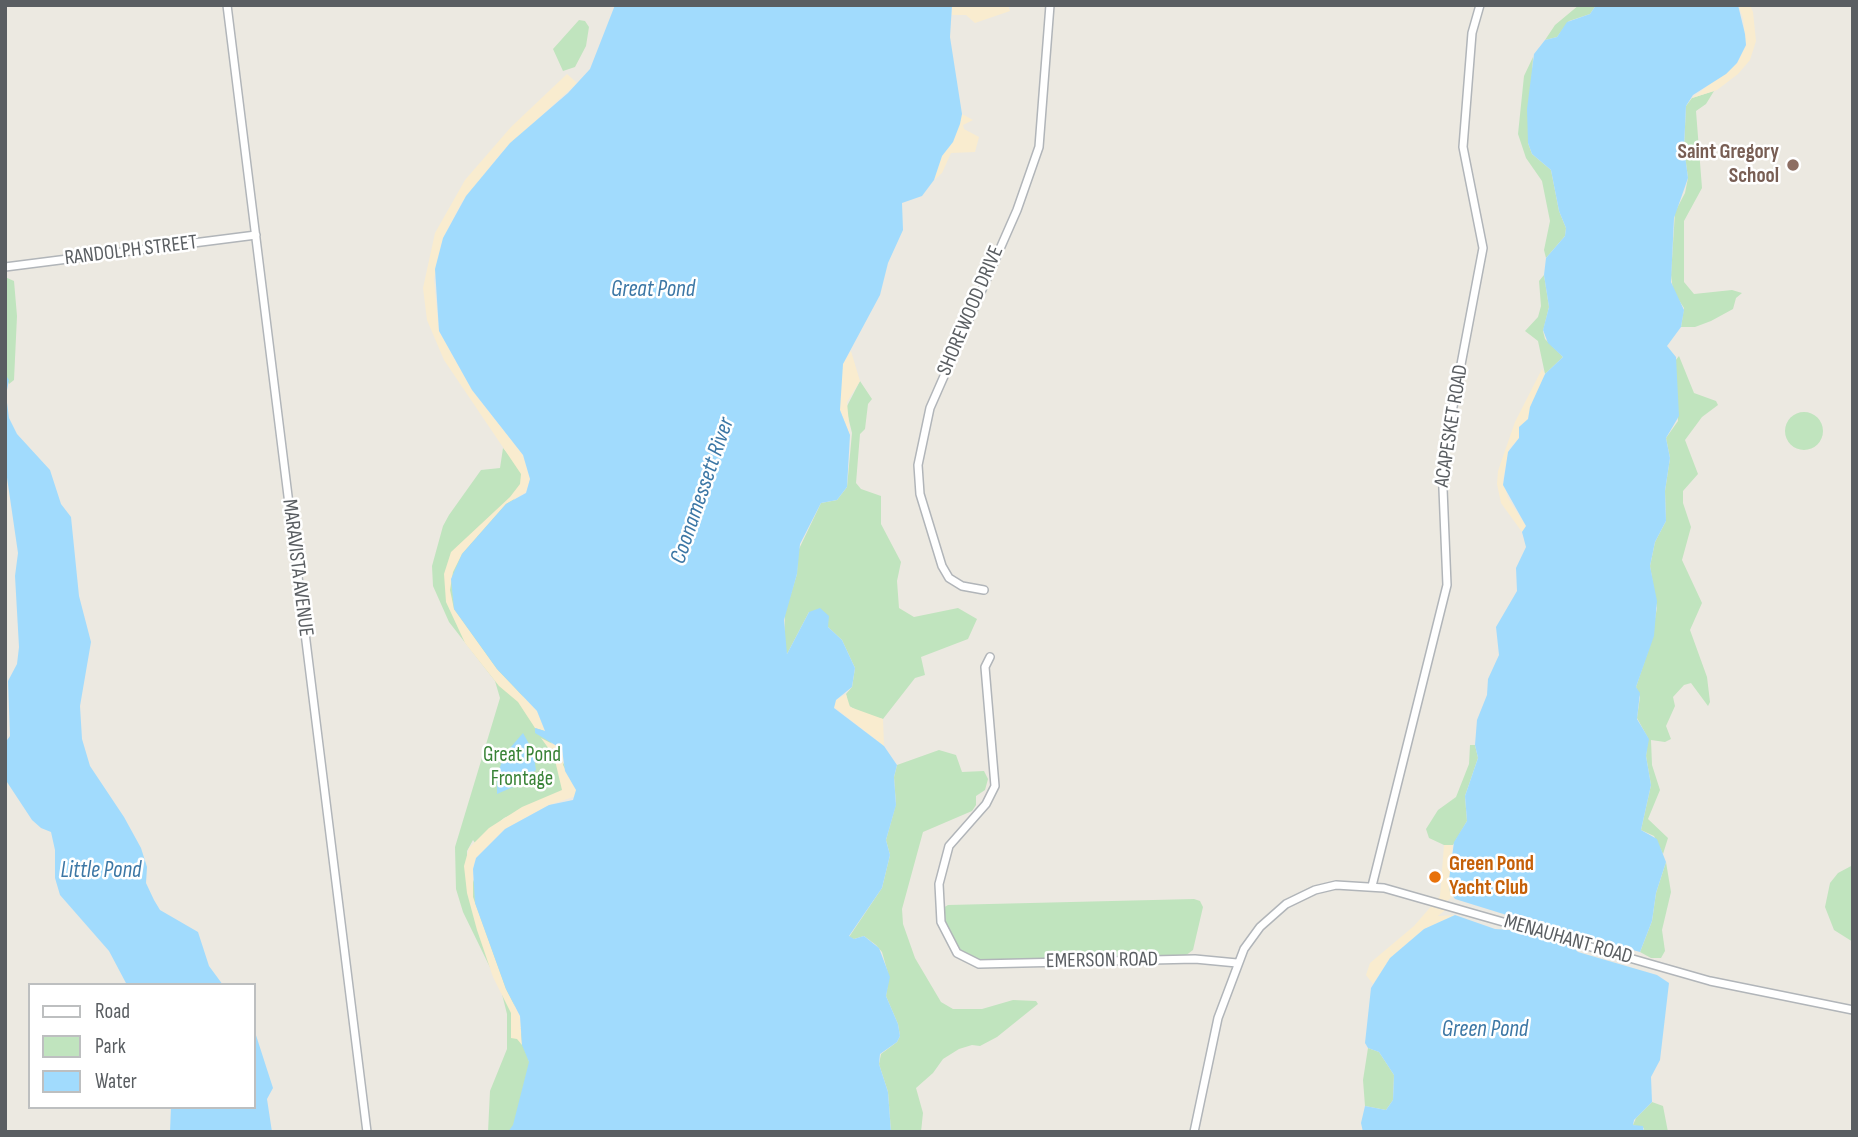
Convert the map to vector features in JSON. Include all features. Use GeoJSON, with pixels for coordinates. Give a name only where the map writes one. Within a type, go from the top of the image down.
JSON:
{"type":"FeatureCollection","features":[{"type":"Feature","properties":{"kind":"main road","name":"MARAVISTA AVENUE"},"geometry":{"type":"LineString","coordinates":[[226,5],[367,1132]]}},
{"type":"Feature","properties":{"kind":"main road","name":"SHOREWOOD DRIVE"},"geometry":{"type":"LineString","coordinates":[[984,590],[962,586],[949,578],[942,566],[920,494],[918,465],[930,408],[1017,210],[1039,147],[1050,5]]}},
{"type":"Feature","properties":{"kind":"main road","name":"ACAPESKET ROAD"},"geometry":{"type":"LineString","coordinates":[[1372,886],[1447,585],[1442,465],[1483,248],[1463,147],[1472,33],[1480,5]]}},
{"type":"Feature","properties":{"kind":"main road","name":"RANDOLPH STREET"},"geometry":{"type":"LineString","coordinates":[[5,267],[256,235]]}},
{"type":"Feature","properties":{"kind":"main road","name":"EMERSON ROAD"},"geometry":{"type":"LineString","coordinates":[[990,657],[985,667],[996,783],[986,804],[949,846],[939,884],[942,926],[952,947],[967,961],[989,964],[1203,959],[1237,963]]}},
{"type":"Feature","properties":{"kind":"main road","name":"MENAUHANT ROAD"},"geometry":{"type":"LineString","coordinates":[[1194,1132],[1218,1018],[1237,963],[1251,938],[1286,904],[1326,887],[1372,886],[1721,984],[1853,1010]]}},
{"type":"Feature","properties":{"kind":"green space"},"geometry":{"type":"Polygon","coordinates":[[[1579,5],[1596,5],[1590,14],[1569,21],[1557,37],[1545,40],[1555,25],[1579,5]]]}},
{"type":"Feature","properties":{"kind":"green space"},"geometry":{"type":"Polygon","coordinates":[[[579,20],[585,21],[589,27],[586,46],[575,67],[563,71],[553,49],[579,20]]]}},
{"type":"Feature","properties":{"kind":"green space"},"geometry":{"type":"Polygon","coordinates":[[[1533,57],[1528,143],[1532,154],[1551,170],[1559,211],[1566,228],[1565,236],[1546,258],[1544,250],[1550,221],[1542,181],[1526,158],[1518,134],[1524,76],[1533,57]]]}},
{"type":"Feature","properties":{"kind":"green space"},"geometry":{"type":"Polygon","coordinates":[[[1714,91],[1706,104],[1696,111],[1702,188],[1684,221],[1684,282],[1694,294],[1732,290],[1742,293],[1736,298],[1733,309],[1695,327],[1681,327],[1684,308],[1673,291],[1671,275],[1675,212],[1685,193],[1688,178],[1684,148],[1686,106],[1692,98],[1714,91]]]}},
{"type":"Feature","properties":{"kind":"green space"},"geometry":{"type":"Polygon","coordinates":[[[1544,275],[1549,307],[1543,331],[1545,339],[1563,357],[1545,374],[1538,341],[1525,331],[1538,317],[1541,306],[1539,281],[1544,275]]]}},
{"type":"Feature","properties":{"kind":"green space"},"geometry":{"type":"Polygon","coordinates":[[[5,277],[14,281],[17,316],[14,380],[9,384],[5,374],[5,277]]]}},
{"type":"Feature","properties":{"kind":"green space"},"geometry":{"type":"Polygon","coordinates":[[[1679,356],[1694,393],[1716,401],[1718,405],[1702,417],[1685,440],[1698,474],[1683,491],[1683,503],[1691,527],[1682,560],[1702,603],[1690,630],[1707,677],[1710,702],[1708,706],[1691,683],[1684,685],[1673,697],[1675,706],[1666,726],[1671,739],[1665,742],[1651,740],[1652,765],[1660,790],[1648,819],[1668,838],[1663,854],[1654,836],[1641,830],[1651,785],[1646,756],[1648,738],[1637,718],[1640,697],[1636,687],[1650,645],[1657,608],[1650,566],[1655,542],[1666,521],[1665,491],[1670,458],[1666,438],[1678,421],[1675,361],[1679,356]]]}},
{"type":"Feature","properties":{"kind":"green space"},"geometry":{"type":"Polygon","coordinates":[[[860,381],[872,399],[868,404],[865,429],[860,434],[856,483],[861,489],[881,496],[881,524],[901,562],[897,581],[899,608],[914,617],[958,608],[977,619],[968,639],[921,657],[925,675],[915,678],[883,719],[862,714],[848,705],[846,694],[852,687],[855,668],[842,640],[828,627],[827,621],[809,612],[787,654],[784,647],[785,613],[797,574],[798,551],[821,503],[837,500],[847,487],[852,433],[846,408],[860,381]]]}},
{"type":"Feature","properties":{"kind":"green space"},"geometry":{"type":"Polygon","coordinates":[[[1804,412],[1817,418],[1823,431],[1817,444],[1804,450],[1791,444],[1785,431],[1791,418],[1804,412]]]}},
{"type":"Feature","properties":{"kind":"green space","name":"Great Pond Frontage"},"geometry":{"type":"Polygon","coordinates":[[[503,448],[529,478],[455,583],[577,786],[504,818],[475,843],[473,840],[467,851],[467,862],[508,981],[533,1077],[514,1132],[488,1132],[490,1091],[507,1049],[507,1014],[501,990],[463,912],[456,889],[455,847],[500,698],[495,681],[449,622],[433,586],[432,566],[443,526],[449,515],[481,470],[500,468],[503,448]]]}},
{"type":"Feature","properties":{"kind":"green space"},"geometry":{"type":"Polygon","coordinates":[[[1470,745],[1475,745],[1478,758],[1465,796],[1467,821],[1453,845],[1444,845],[1429,838],[1426,829],[1438,810],[1456,797],[1469,764],[1470,745]]]}},
{"type":"Feature","properties":{"kind":"green space"},"geometry":{"type":"Polygon","coordinates":[[[939,750],[956,755],[962,772],[984,771],[988,779],[985,790],[976,796],[976,805],[972,811],[923,832],[902,909],[903,924],[915,958],[941,1002],[953,1009],[982,1009],[1013,1000],[1036,1001],[1038,1004],[997,1037],[980,1046],[972,1045],[959,1049],[943,1059],[933,1073],[916,1088],[923,1113],[921,1132],[891,1132],[888,1092],[879,1064],[881,1054],[897,1042],[900,1036],[886,996],[889,977],[882,952],[876,945],[864,936],[854,939],[849,937],[882,888],[890,855],[886,840],[896,804],[894,777],[897,765],[939,750]]]}},
{"type":"Feature","properties":{"kind":"green space"},"geometry":{"type":"Polygon","coordinates":[[[1666,862],[1671,892],[1662,930],[1665,951],[1661,958],[1651,958],[1640,952],[1652,921],[1656,893],[1666,862]]]}},
{"type":"Feature","properties":{"kind":"green space"},"geometry":{"type":"Polygon","coordinates":[[[1853,865],[1853,942],[1834,930],[1825,907],[1830,883],[1838,873],[1853,865]]]}},
{"type":"Feature","properties":{"kind":"green space"},"geometry":{"type":"Polygon","coordinates":[[[1200,901],[1203,907],[1193,950],[1185,956],[981,961],[961,954],[943,922],[943,908],[948,905],[1200,901]]]}},
{"type":"Feature","properties":{"kind":"green space"},"geometry":{"type":"Polygon","coordinates":[[[1368,1048],[1379,1052],[1394,1075],[1393,1100],[1386,1110],[1365,1106],[1363,1080],[1368,1048]]]}},
{"type":"Feature","properties":{"kind":"green space"},"geometry":{"type":"Polygon","coordinates":[[[1652,1102],[1663,1106],[1668,1132],[1644,1132],[1644,1128],[1633,1125],[1636,1118],[1652,1102]]]}},
{"type":"Feature","properties":{"kind":"sand"},"geometry":{"type":"Polygon","coordinates":[[[952,5],[1008,5],[1010,11],[975,23],[966,15],[952,15],[952,5]]]}},
{"type":"Feature","properties":{"kind":"sand"},"geometry":{"type":"Polygon","coordinates":[[[1738,5],[1750,5],[1753,12],[1756,41],[1750,60],[1738,74],[1717,90],[1692,98],[1737,63],[1746,45],[1743,18],[1738,5]]]}},
{"type":"Feature","properties":{"kind":"sand"},"geometry":{"type":"Polygon","coordinates":[[[567,74],[577,83],[502,152],[462,202],[443,238],[434,279],[439,331],[472,390],[523,455],[530,479],[526,492],[506,504],[462,554],[453,572],[450,590],[454,609],[497,669],[537,711],[545,731],[535,728],[518,702],[499,686],[465,643],[446,602],[444,574],[451,552],[510,497],[520,484],[521,474],[444,360],[427,320],[423,288],[435,233],[465,180],[511,127],[567,74]]]}},
{"type":"Feature","properties":{"kind":"sand"},"geometry":{"type":"Polygon","coordinates":[[[962,114],[973,120],[963,125],[964,129],[979,137],[975,152],[951,153],[942,173],[934,180],[942,156],[953,142],[962,114]]]}},
{"type":"Feature","properties":{"kind":"sand"},"geometry":{"type":"Polygon","coordinates":[[[851,351],[860,381],[847,402],[850,435],[840,410],[840,380],[843,364],[851,351]]]}},
{"type":"Feature","properties":{"kind":"sand"},"geometry":{"type":"Polygon","coordinates":[[[1542,369],[1545,374],[1544,384],[1533,400],[1527,422],[1521,426],[1519,438],[1509,449],[1503,480],[1508,498],[1526,526],[1522,532],[1501,503],[1497,484],[1498,471],[1515,422],[1542,369]]]}},
{"type":"Feature","properties":{"kind":"sand"},"geometry":{"type":"Polygon","coordinates":[[[846,694],[850,707],[883,719],[884,746],[834,707],[836,700],[846,694]]]}},
{"type":"Feature","properties":{"kind":"sand"},"geometry":{"type":"Polygon","coordinates":[[[541,738],[562,749],[563,765],[576,789],[576,796],[549,805],[505,829],[476,858],[473,869],[473,897],[506,989],[520,1016],[522,1045],[517,1039],[511,1038],[511,1013],[493,977],[477,930],[467,893],[464,866],[469,848],[489,828],[522,807],[562,790],[554,756],[541,738]]]}},
{"type":"Feature","properties":{"kind":"sand"},"geometry":{"type":"Polygon","coordinates":[[[1444,845],[1453,845],[1449,880],[1452,897],[1446,902],[1450,906],[1438,916],[1455,915],[1424,929],[1390,958],[1373,984],[1366,975],[1370,963],[1414,926],[1440,896],[1444,845]]]}},
{"type":"Feature","properties":{"kind":"water","name":"Great Pond"},"geometry":{"type":"Polygon","coordinates":[[[615,5],[952,5],[950,37],[962,114],[960,124],[953,142],[942,156],[934,180],[922,196],[902,203],[903,230],[888,263],[880,295],[843,364],[840,410],[850,435],[847,487],[837,500],[821,503],[800,544],[797,574],[784,620],[787,654],[809,612],[820,608],[829,616],[828,627],[842,640],[855,668],[852,687],[836,700],[834,708],[884,746],[897,765],[894,777],[896,805],[886,840],[890,855],[882,888],[849,936],[854,939],[864,936],[879,948],[890,977],[886,996],[900,1036],[897,1042],[880,1054],[879,1064],[888,1092],[891,1132],[508,1132],[513,1125],[529,1062],[522,1045],[520,1016],[506,989],[475,903],[473,869],[476,858],[505,829],[549,805],[573,800],[576,790],[565,771],[562,749],[535,733],[535,728],[545,731],[537,711],[497,669],[454,609],[451,579],[462,554],[506,504],[526,493],[530,479],[523,455],[472,390],[439,331],[435,269],[443,238],[466,196],[510,143],[568,93],[590,69],[615,5]]]}},
{"type":"Feature","properties":{"kind":"water","name":"Green Pond"},"geometry":{"type":"Polygon","coordinates":[[[1596,5],[1738,5],[1746,45],[1737,63],[1726,74],[1693,95],[1686,106],[1684,148],[1688,178],[1674,218],[1671,282],[1684,310],[1681,327],[1667,346],[1676,357],[1679,416],[1666,438],[1670,458],[1665,491],[1666,521],[1655,542],[1650,566],[1657,601],[1654,636],[1636,687],[1640,693],[1637,719],[1649,739],[1646,756],[1651,785],[1641,830],[1657,839],[1666,862],[1656,893],[1652,921],[1640,952],[1575,934],[1568,942],[1578,952],[1657,975],[1669,983],[1660,1060],[1651,1077],[1652,1102],[1634,1120],[1633,1125],[1643,1126],[1644,1132],[1363,1132],[1361,1123],[1365,1106],[1386,1110],[1393,1100],[1394,1075],[1379,1052],[1368,1048],[1365,1043],[1371,988],[1390,958],[1424,929],[1455,915],[1495,929],[1568,934],[1455,899],[1450,892],[1449,880],[1454,842],[1467,821],[1465,796],[1478,758],[1475,745],[1477,720],[1487,695],[1488,679],[1499,655],[1496,627],[1517,591],[1516,568],[1526,547],[1522,532],[1526,526],[1503,485],[1508,452],[1519,438],[1519,427],[1528,419],[1530,407],[1545,374],[1563,357],[1548,343],[1543,330],[1549,307],[1544,275],[1546,258],[1565,236],[1566,228],[1559,211],[1551,170],[1532,154],[1528,143],[1527,109],[1534,54],[1545,40],[1557,37],[1567,22],[1590,14],[1596,5]]]}},
{"type":"Feature","properties":{"kind":"water","name":"Little Pond"},"geometry":{"type":"Polygon","coordinates":[[[5,374],[9,380],[6,395],[9,418],[17,434],[50,470],[61,504],[71,517],[79,596],[91,642],[80,706],[82,739],[90,766],[141,848],[147,867],[146,883],[160,910],[198,932],[209,966],[222,983],[126,983],[109,951],[60,895],[55,878],[55,850],[51,832],[32,820],[5,779],[5,743],[10,736],[8,681],[17,664],[19,647],[15,576],[18,553],[5,464],[5,374]]]}},
{"type":"Feature","properties":{"kind":"water"},"geometry":{"type":"Polygon","coordinates":[[[523,733],[533,751],[536,770],[520,784],[497,794],[497,776],[504,755],[523,733]]]}},
{"type":"Feature","properties":{"kind":"water"},"geometry":{"type":"Polygon","coordinates":[[[256,1035],[273,1088],[267,1099],[272,1132],[170,1132],[171,1109],[256,1109],[256,1035]]]}},
{"type":"Feature","properties":{"kind":"place","name":"Saint Gregory School"},"geometry":{"type":"Point","coordinates":[1793,165]}},
{"type":"Feature","properties":{"kind":"place","name":"Green Pond Yacht Club"},"geometry":{"type":"Point","coordinates":[1435,877]}},
{"type":"Feature","properties":{"kind":"water label","name":"Coonamessett River"},"geometry":{"type":"Point","coordinates":[703,491]}}]}
